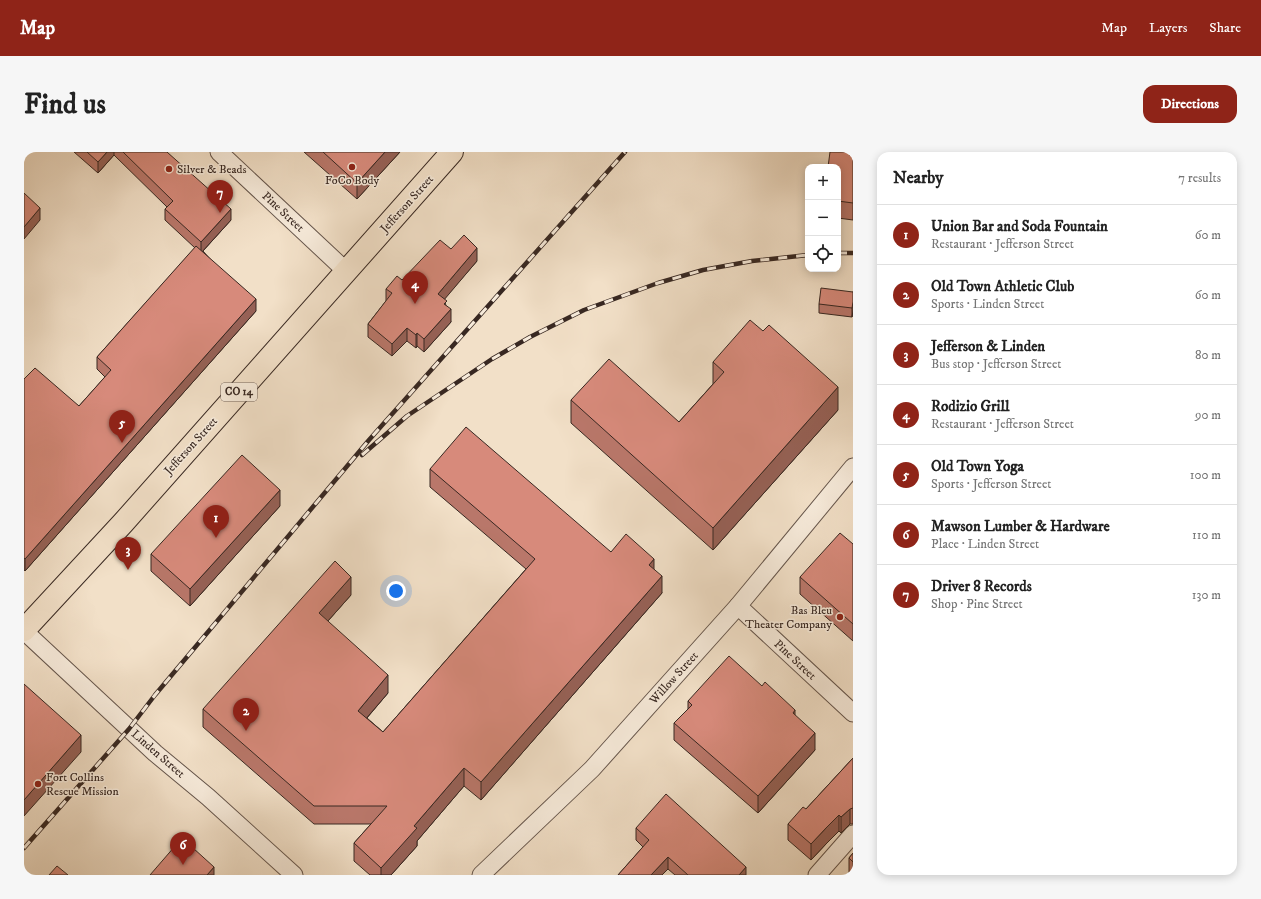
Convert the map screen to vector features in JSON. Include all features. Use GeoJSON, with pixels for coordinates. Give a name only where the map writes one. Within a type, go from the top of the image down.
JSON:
{"type":"FeatureCollection","features":[{"type":"Feature","properties":{"kind":"highway","name":"Jefferson Street"},"geometry":{"type":"LineString","coordinates":[[24,631],[123,523],[452,152]]}},
{"type":"Feature","properties":{"kind":"street","name":"Pine Street"},"geometry":{"type":"LineString","coordinates":[[219,152],[346,271]]}},
{"type":"Feature","properties":{"kind":"street","name":"Willow Street"},"geometry":{"type":"LineString","coordinates":[[481,875],[592,769],[738,606],[853,467]]}},
{"type":"Feature","properties":{"kind":"street","name":"Pine Street"},"geometry":{"type":"LineString","coordinates":[[738,606],[853,713]]}},
{"type":"Feature","properties":{"kind":"street","name":"Linden Street"},"geometry":{"type":"LineString","coordinates":[[24,631],[155,753],[208,797],[294,875]]}},
{"type":"Feature","properties":{"kind":"street"},"geometry":{"type":"LineString","coordinates":[[817,875],[853,834]]}},
{"type":"Feature","properties":{"kind":"building"},"geometry":{"type":"Polygon","coordinates":[[[87,152],[107,152],[98,162],[87,152]]]}},
{"type":"Feature","properties":{"kind":"building"},"geometry":{"type":"Polygon","coordinates":[[[123,152],[167,152],[231,209],[201,242],[165,209],[173,201],[123,152]]]}},
{"type":"Feature","properties":{"kind":"building"},"geometry":{"type":"Polygon","coordinates":[[[323,152],[385,152],[357,183],[323,152]]]}},
{"type":"Feature","properties":{"kind":"building"},"geometry":{"type":"Polygon","coordinates":[[[830,152],[853,152],[853,203],[841,201],[841,164],[828,164],[830,152]]]}},
{"type":"Feature","properties":{"kind":"building"},"geometry":{"type":"Polygon","coordinates":[[[24,193],[40,208],[24,227],[24,193]]]}},
{"type":"Feature","properties":{"kind":"building"},"geometry":{"type":"Polygon","coordinates":[[[464,235],[477,248],[438,294],[447,301],[444,304],[451,309],[424,339],[417,333],[416,335],[407,328],[392,344],[368,324],[392,293],[386,289],[397,276],[402,280],[440,240],[451,249],[464,235]]]}},
{"type":"Feature","properties":{"kind":"building"},"geometry":{"type":"Polygon","coordinates":[[[196,246],[256,299],[25,559],[24,379],[35,368],[79,406],[111,370],[97,357],[196,246]]]}},
{"type":"Feature","properties":{"kind":"building"},"geometry":{"type":"Polygon","coordinates":[[[821,288],[853,292],[852,308],[819,304],[821,288]]]}},
{"type":"Feature","properties":{"kind":"building"},"geometry":{"type":"Polygon","coordinates":[[[750,320],[763,331],[769,325],[838,387],[713,528],[571,400],[609,359],[679,422],[724,372],[713,362],[750,320]]]}},
{"type":"Feature","properties":{"kind":"building"},"geometry":{"type":"Polygon","coordinates":[[[466,427],[611,552],[626,534],[654,559],[649,565],[662,576],[481,782],[464,768],[414,826],[417,828],[381,868],[354,843],[387,806],[314,806],[203,709],[335,561],[351,577],[319,613],[388,675],[358,711],[383,732],[535,559],[430,469],[466,427]]]}},
{"type":"Feature","properties":{"kind":"building"},"geometry":{"type":"Polygon","coordinates":[[[242,455],[280,490],[190,589],[151,554],[242,455]]]}},
{"type":"Feature","properties":{"kind":"building","name":"Bas Bleu Theater Company"},"geometry":{"type":"Polygon","coordinates":[[[840,533],[853,544],[853,624],[800,577],[840,533]]]}},
{"type":"Feature","properties":{"kind":"building"},"geometry":{"type":"Polygon","coordinates":[[[729,656],[762,686],[765,682],[795,710],[793,713],[815,733],[758,796],[674,723],[692,705],[688,701],[729,656]]]}},
{"type":"Feature","properties":{"kind":"building","name":"Fort Collins Rescue Mission"},"geometry":{"type":"Polygon","coordinates":[[[24,684],[81,735],[24,800],[24,684]]]}},
{"type":"Feature","properties":{"kind":"building"},"geometry":{"type":"Polygon","coordinates":[[[853,758],[853,808],[841,817],[839,815],[811,844],[788,824],[803,807],[806,809],[853,758]]]}},
{"type":"Feature","properties":{"kind":"building"},"geometry":{"type":"Polygon","coordinates":[[[666,794],[746,867],[739,875],[688,875],[668,857],[651,875],[618,875],[649,840],[636,828],[666,794]]]}},
{"type":"Feature","properties":{"kind":"building"},"geometry":{"type":"Polygon","coordinates":[[[182,838],[214,867],[207,875],[150,875],[182,838]]]}},
{"type":"Feature","properties":{"kind":"building"},"geometry":{"type":"Polygon","coordinates":[[[853,853],[853,862],[849,858],[853,853]]]}},
{"type":"Feature","properties":{"kind":"building"},"geometry":{"type":"Polygon","coordinates":[[[57,866],[68,875],[49,875],[57,866]]]}},
{"type":"Feature","properties":{"kind":"railway"},"geometry":{"type":"LineString","coordinates":[[24,848],[129,729],[155,695],[369,440],[625,152]]}},
{"type":"Feature","properties":{"kind":"railway"},"geometry":{"type":"LineString","coordinates":[[841,253],[853,253]]}},
{"type":"Feature","properties":{"kind":"railway"},"geometry":{"type":"LineString","coordinates":[[362,455],[407,416],[492,359],[530,337],[584,310],[658,283],[703,270],[752,261],[805,255]]}},
{"type":"Feature","properties":{"kind":"place","name":"FoCo Body"},"geometry":{"type":"Point","coordinates":[352,167]}},
{"type":"Feature","properties":{"kind":"place","name":"Silver & Beads"},"geometry":{"type":"Point","coordinates":[169,169]}},
{"type":"Feature","properties":{"kind":"place","name":"Driver 8 Records"},"geometry":{"type":"Point","coordinates":[220,213]}},
{"type":"Feature","properties":{"kind":"place","name":"Rodizio Grill"},"geometry":{"type":"Point","coordinates":[415,304]}},
{"type":"Feature","properties":{"kind":"place","name":"Old Town Yoga"},"geometry":{"type":"Point","coordinates":[122,443]}},
{"type":"Feature","properties":{"kind":"place","name":"Union Bar and Soda Fountain"},"geometry":{"type":"Point","coordinates":[216,538]}},
{"type":"Feature","properties":{"kind":"place","name":"Jefferson & Linden"},"geometry":{"type":"Point","coordinates":[128,570]}},
{"type":"Feature","properties":{"kind":"place","name":"Bas Bleu Theater Company"},"geometry":{"type":"Point","coordinates":[840,617]}},
{"type":"Feature","properties":{"kind":"place","name":"Old Town Athletic Club"},"geometry":{"type":"Point","coordinates":[246,731]}},
{"type":"Feature","properties":{"kind":"place","name":"Fort Collins Rescue Mission"},"geometry":{"type":"Point","coordinates":[38,784]}},
{"type":"Feature","properties":{"kind":"place","name":"Mawson Lumber & Hardware"},"geometry":{"type":"Point","coordinates":[183,865]}}]}
